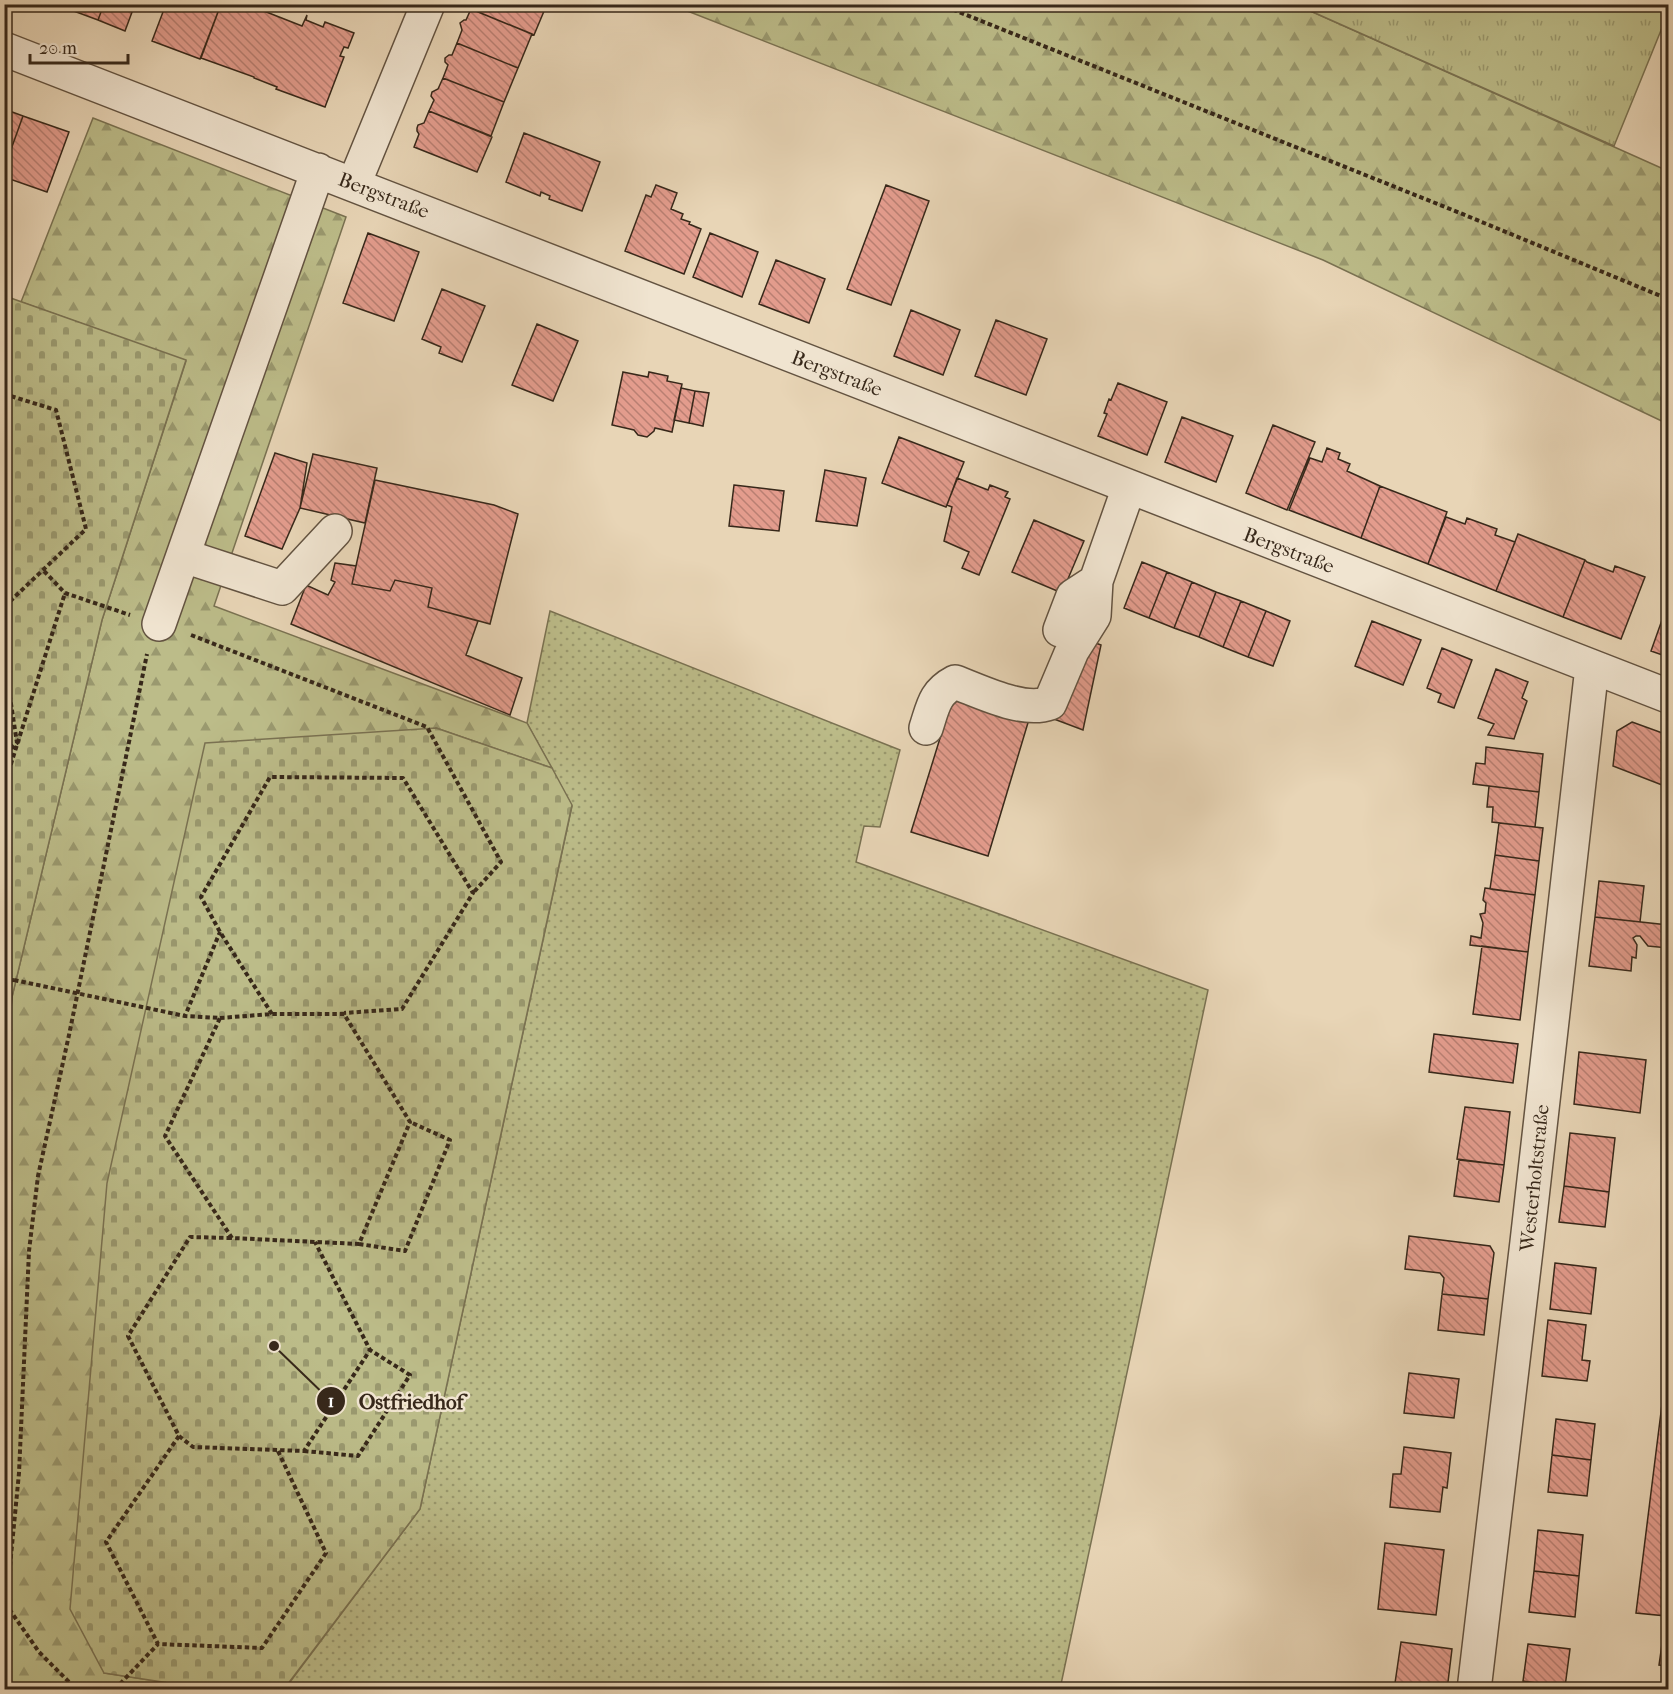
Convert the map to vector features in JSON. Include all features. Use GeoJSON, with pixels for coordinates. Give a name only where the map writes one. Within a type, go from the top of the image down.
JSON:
{"type":"FeatureCollection","features":[{"type":"Feature","properties":{"kind":"street"},"geometry":{"type":"LineString","coordinates":[[354,184],[428,4]]}},
{"type":"Feature","properties":{"kind":"street","name":"Bergstraße"},"geometry":{"type":"LineString","coordinates":[[4,49],[1668,696]]}},
{"type":"Feature","properties":{"kind":"street"},"geometry":{"type":"LineString","coordinates":[[159,624],[318,170]]}},
{"type":"Feature","properties":{"kind":"street"},"geometry":{"type":"LineString","coordinates":[[926,728],[934,702],[943,688],[955,682],[1007,701],[1039,707],[1050,703],[1072,651],[1094,616],[1096,581],[1129,487]]}},
{"type":"Feature","properties":{"kind":"street"},"geometry":{"type":"LineString","coordinates":[[184,556],[282,588],[335,531]]}},
{"type":"Feature","properties":{"kind":"street"},"geometry":{"type":"LineString","coordinates":[[1060,630],[1073,596],[1096,581]]}},
{"type":"Feature","properties":{"kind":"street","name":"Westerholtstraße"},"geometry":{"type":"LineString","coordinates":[[1474,1689],[1592,667]]}},
{"type":"Feature","properties":{"kind":"path"},"geometry":{"type":"LineString","coordinates":[[939,4],[1668,299]]}},
{"type":"Feature","properties":{"kind":"path"},"geometry":{"type":"LineString","coordinates":[[4,394],[56,410],[86,529],[4,607]]}},
{"type":"Feature","properties":{"kind":"path"},"geometry":{"type":"LineString","coordinates":[[44,571],[65,593],[112,609]]}},
{"type":"Feature","properties":{"kind":"path"},"geometry":{"type":"LineString","coordinates":[[4,786],[65,593]]}},
{"type":"Feature","properties":{"kind":"path"},"geometry":{"type":"LineString","coordinates":[[4,981],[14,980],[185,1016],[220,1018],[272,1014],[344,1014],[402,1009],[473,893],[501,862],[427,727],[174,628],[159,624],[150,637],[67,1046],[38,1176],[29,1251],[19,1473],[4,1603],[39,1652],[76,1689]]}},
{"type":"Feature","properties":{"kind":"path"},"geometry":{"type":"LineString","coordinates":[[4,658],[17,743]]}},
{"type":"Feature","properties":{"kind":"path"},"geometry":{"type":"LineString","coordinates":[[4,754],[17,743]]}},
{"type":"Feature","properties":{"kind":"path"},"geometry":{"type":"LineString","coordinates":[[272,1014],[220,932],[201,897],[270,777],[403,778],[473,893]]}},
{"type":"Feature","properties":{"kind":"path"},"geometry":{"type":"LineString","coordinates":[[185,1016],[220,932]]}},
{"type":"Feature","properties":{"kind":"path"},"geometry":{"type":"LineString","coordinates":[[315,1242],[370,1350],[410,1375],[358,1456],[304,1451],[193,1447],[179,1436],[128,1336],[190,1237],[232,1238],[359,1244],[405,1251],[450,1140],[410,1122],[344,1014]]}},
{"type":"Feature","properties":{"kind":"path"},"geometry":{"type":"LineString","coordinates":[[220,1018],[165,1136],[232,1238]]}},
{"type":"Feature","properties":{"kind":"path"},"geometry":{"type":"LineString","coordinates":[[359,1244],[410,1122]]}},
{"type":"Feature","properties":{"kind":"path"},"geometry":{"type":"LineString","coordinates":[[304,1451],[370,1350]]}},
{"type":"Feature","properties":{"kind":"path"},"geometry":{"type":"LineString","coordinates":[[158,1644],[106,1542],[179,1436]]}},
{"type":"Feature","properties":{"kind":"path"},"geometry":{"type":"LineString","coordinates":[[91,1689],[119,1685],[158,1644],[262,1648],[326,1553],[278,1451]]}},
{"type":"Feature","properties":{"kind":"green space"},"geometry":{"type":"Polygon","coordinates":[[[1668,4],[1668,13],[1614,146],[1297,5],[1668,4]]]}},
{"type":"Feature","properties":{"kind":"green space"},"geometry":{"type":"Polygon","coordinates":[[[672,5],[1297,5],[1668,171],[1668,424],[1323,260],[672,5]]]}},
{"type":"Feature","properties":{"kind":"green space"},"geometry":{"type":"Polygon","coordinates":[[[93,118],[346,217],[214,606],[527,723],[552,768],[436,728],[104,1673],[208,1689],[5,1690],[4,1077],[12,997],[102,620],[186,361],[21,302],[93,118]]]}},
{"type":"Feature","properties":{"kind":"green space"},"geometry":{"type":"Polygon","coordinates":[[[5,296],[186,360],[102,620],[12,997],[5,1077],[5,296]]]}},
{"type":"Feature","properties":{"kind":"green space"},"geometry":{"type":"Polygon","coordinates":[[[550,611],[900,750],[880,827],[864,826],[856,862],[1208,990],[1060,1689],[284,1690],[420,1509],[572,806],[527,723],[550,611]]]}},
{"type":"Feature","properties":{"kind":"green space"},"geometry":{"type":"Polygon","coordinates":[[[436,728],[552,768],[572,805],[420,1509],[284,1689],[208,1689],[104,1673],[70,1609],[107,1183],[205,743],[436,728]]]}},
{"type":"Feature","properties":{"kind":"building"},"geometry":{"type":"Polygon","coordinates":[[[73,4],[104,4],[98,20],[71,10],[73,4]]]}},
{"type":"Feature","properties":{"kind":"building"},"geometry":{"type":"Polygon","coordinates":[[[104,4],[135,4],[125,31],[98,20],[104,4]]]}},
{"type":"Feature","properties":{"kind":"building"},"geometry":{"type":"Polygon","coordinates":[[[166,4],[221,4],[200,59],[152,41],[166,4]]]}},
{"type":"Feature","properties":{"kind":"building"},"geometry":{"type":"Polygon","coordinates":[[[221,4],[246,4],[302,26],[307,15],[306,20],[323,27],[325,22],[354,33],[348,48],[344,47],[340,56],[344,57],[325,107],[276,89],[277,87],[254,77],[201,58],[221,4]]]}},
{"type":"Feature","properties":{"kind":"building"},"geometry":{"type":"Polygon","coordinates":[[[473,4],[547,4],[534,35],[471,9],[473,4]]]}},
{"type":"Feature","properties":{"kind":"building"},"geometry":{"type":"Polygon","coordinates":[[[471,9],[532,34],[518,68],[457,43],[462,30],[460,23],[466,20],[471,9]]]}},
{"type":"Feature","properties":{"kind":"building"},"geometry":{"type":"Polygon","coordinates":[[[457,43],[518,68],[504,102],[443,78],[448,65],[445,58],[452,55],[457,43]]]}},
{"type":"Feature","properties":{"kind":"building"},"geometry":{"type":"Polygon","coordinates":[[[443,78],[504,102],[491,136],[429,111],[434,100],[431,96],[432,92],[438,89],[443,78]]]}},
{"type":"Feature","properties":{"kind":"building"},"geometry":{"type":"Polygon","coordinates":[[[4,109],[23,116],[4,169],[4,109]]]}},
{"type":"Feature","properties":{"kind":"building"},"geometry":{"type":"Polygon","coordinates":[[[429,111],[492,137],[477,172],[414,147],[419,134],[418,125],[424,123],[429,111]]]}},
{"type":"Feature","properties":{"kind":"building"},"geometry":{"type":"Polygon","coordinates":[[[23,116],[69,132],[47,192],[4,177],[4,169],[23,116]]]}},
{"type":"Feature","properties":{"kind":"building"},"geometry":{"type":"Polygon","coordinates":[[[524,133],[600,162],[582,211],[549,199],[550,196],[541,192],[540,196],[506,182],[524,133]]]}},
{"type":"Feature","properties":{"kind":"building"},"geometry":{"type":"Polygon","coordinates":[[[656,185],[677,193],[671,209],[683,214],[681,219],[701,229],[684,274],[625,251],[646,195],[651,197],[656,185]]]}},
{"type":"Feature","properties":{"kind":"building"},"geometry":{"type":"Polygon","coordinates":[[[886,185],[929,201],[891,305],[847,289],[886,185]]]}},
{"type":"Feature","properties":{"kind":"building"},"geometry":{"type":"Polygon","coordinates":[[[368,233],[419,252],[394,321],[343,303],[368,233]]]}},
{"type":"Feature","properties":{"kind":"building"},"geometry":{"type":"Polygon","coordinates":[[[710,233],[758,252],[742,297],[693,277],[710,233]]]}},
{"type":"Feature","properties":{"kind":"building"},"geometry":{"type":"Polygon","coordinates":[[[776,260],[825,279],[809,323],[759,304],[776,260]]]}},
{"type":"Feature","properties":{"kind":"building"},"geometry":{"type":"Polygon","coordinates":[[[442,289],[485,306],[462,362],[439,353],[441,347],[422,339],[442,289]]]}},
{"type":"Feature","properties":{"kind":"building"},"geometry":{"type":"Polygon","coordinates":[[[911,310],[960,330],[943,375],[894,356],[911,310]]]}},
{"type":"Feature","properties":{"kind":"building"},"geometry":{"type":"Polygon","coordinates":[[[996,320],[1047,339],[1026,395],[975,376],[996,320]]]}},
{"type":"Feature","properties":{"kind":"building"},"geometry":{"type":"Polygon","coordinates":[[[537,324],[578,341],[553,401],[512,385],[537,324]]]}},
{"type":"Feature","properties":{"kind":"building"},"geometry":{"type":"Polygon","coordinates":[[[623,372],[648,377],[649,372],[668,376],[667,381],[682,384],[672,432],[655,428],[647,437],[638,435],[634,430],[612,425],[623,372]]]}},
{"type":"Feature","properties":{"kind":"building"},"geometry":{"type":"Polygon","coordinates":[[[1118,383],[1167,402],[1147,455],[1098,436],[1107,414],[1104,413],[1109,399],[1111,400],[1118,383]]]}},
{"type":"Feature","properties":{"kind":"building"},"geometry":{"type":"Polygon","coordinates":[[[681,388],[695,391],[689,423],[674,420],[681,388]]]}},
{"type":"Feature","properties":{"kind":"building"},"geometry":{"type":"Polygon","coordinates":[[[695,391],[709,393],[703,426],[689,423],[695,391]]]}},
{"type":"Feature","properties":{"kind":"building"},"geometry":{"type":"Polygon","coordinates":[[[1182,417],[1233,436],[1216,482],[1165,462],[1182,417]]]}},
{"type":"Feature","properties":{"kind":"building"},"geometry":{"type":"Polygon","coordinates":[[[1273,425],[1315,442],[1287,510],[1246,493],[1273,425]]]}},
{"type":"Feature","properties":{"kind":"building"},"geometry":{"type":"Polygon","coordinates":[[[899,437],[964,462],[946,507],[882,483],[899,437]]]}},
{"type":"Feature","properties":{"kind":"building"},"geometry":{"type":"Polygon","coordinates":[[[1327,448],[1340,453],[1338,459],[1350,464],[1347,471],[1380,486],[1361,538],[1289,510],[1310,458],[1322,462],[1327,448]]]}},
{"type":"Feature","properties":{"kind":"building"},"geometry":{"type":"Polygon","coordinates":[[[275,453],[307,463],[300,508],[282,549],[245,536],[275,453]]]}},
{"type":"Feature","properties":{"kind":"building"},"geometry":{"type":"Polygon","coordinates":[[[313,454],[377,468],[365,523],[300,508],[313,454]]]}},
{"type":"Feature","properties":{"kind":"building"},"geometry":{"type":"Polygon","coordinates":[[[825,470],[866,478],[857,526],[816,521],[825,470]]]}},
{"type":"Feature","properties":{"kind":"building"},"geometry":{"type":"Polygon","coordinates":[[[957,478],[988,490],[990,485],[1008,492],[1005,497],[1010,499],[979,575],[962,568],[969,552],[944,541],[952,507],[947,505],[957,478]]]}},
{"type":"Feature","properties":{"kind":"building"},"geometry":{"type":"Polygon","coordinates":[[[375,480],[494,505],[518,514],[490,624],[428,607],[432,588],[395,580],[390,591],[352,584],[375,480]]]}},
{"type":"Feature","properties":{"kind":"building"},"geometry":{"type":"Polygon","coordinates":[[[734,485],[784,491],[779,531],[729,526],[734,485]]]}},
{"type":"Feature","properties":{"kind":"building"},"geometry":{"type":"Polygon","coordinates":[[[1380,486],[1447,512],[1428,564],[1361,538],[1380,486]]]}},
{"type":"Feature","properties":{"kind":"building"},"geometry":{"type":"Polygon","coordinates":[[[1446,517],[1465,524],[1467,518],[1497,529],[1495,535],[1515,542],[1496,591],[1428,564],[1446,517]]]}},
{"type":"Feature","properties":{"kind":"building"},"geometry":{"type":"Polygon","coordinates":[[[1034,520],[1084,541],[1062,593],[1012,572],[1034,520]]]}},
{"type":"Feature","properties":{"kind":"building"},"geometry":{"type":"Polygon","coordinates":[[[1518,534],[1585,560],[1563,617],[1496,591],[1518,534]]]}},
{"type":"Feature","properties":{"kind":"building"},"geometry":{"type":"Polygon","coordinates":[[[1585,560],[1613,572],[1615,566],[1645,577],[1621,639],[1563,617],[1585,560]]]}},
{"type":"Feature","properties":{"kind":"building"},"geometry":{"type":"Polygon","coordinates":[[[1142,562],[1167,572],[1149,618],[1124,608],[1142,562]]]}},
{"type":"Feature","properties":{"kind":"building"},"geometry":{"type":"Polygon","coordinates":[[[335,563],[356,566],[352,584],[390,591],[395,580],[432,588],[428,607],[478,621],[466,655],[522,678],[510,715],[291,624],[306,585],[328,595],[335,582],[331,580],[335,563]]]}},
{"type":"Feature","properties":{"kind":"building"},"geometry":{"type":"Polygon","coordinates":[[[1167,572],[1192,582],[1174,628],[1149,618],[1167,572]]]}},
{"type":"Feature","properties":{"kind":"building"},"geometry":{"type":"Polygon","coordinates":[[[1192,582],[1216,592],[1199,637],[1174,628],[1192,582]]]}},
{"type":"Feature","properties":{"kind":"building"},"geometry":{"type":"Polygon","coordinates":[[[1216,592],[1241,601],[1223,647],[1199,637],[1216,592]]]}},
{"type":"Feature","properties":{"kind":"building"},"geometry":{"type":"Polygon","coordinates":[[[1241,601],[1266,611],[1248,657],[1223,647],[1241,601]]]}},
{"type":"Feature","properties":{"kind":"building"},"geometry":{"type":"Polygon","coordinates":[[[1668,603],[1668,657],[1651,651],[1668,603]]]}},
{"type":"Feature","properties":{"kind":"building"},"geometry":{"type":"Polygon","coordinates":[[[1266,611],[1290,621],[1273,666],[1248,657],[1266,611]]]}},
{"type":"Feature","properties":{"kind":"building"},"geometry":{"type":"Polygon","coordinates":[[[1372,621],[1421,640],[1403,685],[1355,666],[1372,621]]]}},
{"type":"Feature","properties":{"kind":"building"},"geometry":{"type":"Polygon","coordinates":[[[1085,639],[1101,645],[1083,730],[1054,719],[1085,639]]]}},
{"type":"Feature","properties":{"kind":"building"},"geometry":{"type":"Polygon","coordinates":[[[1442,648],[1472,660],[1454,708],[1438,702],[1441,694],[1427,688],[1442,648]]]}},
{"type":"Feature","properties":{"kind":"building"},"geometry":{"type":"Polygon","coordinates":[[[1496,669],[1528,682],[1522,698],[1527,701],[1514,739],[1488,735],[1494,724],[1478,718],[1496,669]]]}},
{"type":"Feature","properties":{"kind":"building"},"geometry":{"type":"Polygon","coordinates":[[[954,693],[1030,716],[988,856],[911,832],[954,693]]]}},
{"type":"Feature","properties":{"kind":"building"},"geometry":{"type":"Polygon","coordinates":[[[1632,722],[1668,735],[1668,766],[1662,785],[1613,766],[1617,731],[1632,722]]]}},
{"type":"Feature","properties":{"kind":"building"},"geometry":{"type":"Polygon","coordinates":[[[1486,747],[1543,754],[1539,792],[1473,784],[1476,763],[1485,764],[1486,747]]]}},
{"type":"Feature","properties":{"kind":"building"},"geometry":{"type":"Polygon","coordinates":[[[1489,786],[1539,792],[1535,827],[1492,822],[1493,807],[1487,807],[1489,786]]]}},
{"type":"Feature","properties":{"kind":"building"},"geometry":{"type":"Polygon","coordinates":[[[1499,823],[1543,828],[1539,861],[1495,855],[1499,823]]]}},
{"type":"Feature","properties":{"kind":"building"},"geometry":{"type":"Polygon","coordinates":[[[1495,855],[1539,861],[1535,895],[1490,889],[1495,855]]]}},
{"type":"Feature","properties":{"kind":"building"},"geometry":{"type":"Polygon","coordinates":[[[1599,881],[1644,886],[1640,922],[1595,917],[1599,881]]]}},
{"type":"Feature","properties":{"kind":"building"},"geometry":{"type":"Polygon","coordinates":[[[1485,888],[1535,895],[1528,952],[1470,945],[1471,936],[1481,938],[1483,923],[1480,914],[1485,913],[1486,903],[1483,900],[1485,888]]]}},
{"type":"Feature","properties":{"kind":"building"},"geometry":{"type":"Polygon","coordinates":[[[1595,917],[1668,925],[1668,948],[1648,946],[1640,936],[1636,936],[1633,938],[1637,945],[1636,958],[1632,957],[1631,971],[1589,966],[1595,917]]]}},
{"type":"Feature","properties":{"kind":"building"},"geometry":{"type":"Polygon","coordinates":[[[1482,946],[1528,952],[1520,1020],[1473,1014],[1482,946]]]}},
{"type":"Feature","properties":{"kind":"building"},"geometry":{"type":"Polygon","coordinates":[[[1434,1034],[1518,1044],[1513,1083],[1429,1072],[1434,1034]]]}},
{"type":"Feature","properties":{"kind":"building"},"geometry":{"type":"Polygon","coordinates":[[[1579,1052],[1646,1060],[1640,1113],[1574,1104],[1579,1052]]]}},
{"type":"Feature","properties":{"kind":"building"},"geometry":{"type":"Polygon","coordinates":[[[1465,1107],[1510,1112],[1504,1165],[1457,1159],[1465,1107]]]}},
{"type":"Feature","properties":{"kind":"building"},"geometry":{"type":"Polygon","coordinates":[[[1570,1133],[1615,1138],[1609,1192],[1564,1186],[1570,1133]]]}},
{"type":"Feature","properties":{"kind":"building"},"geometry":{"type":"Polygon","coordinates":[[[1459,1160],[1504,1165],[1499,1202],[1454,1196],[1459,1160]]]}},
{"type":"Feature","properties":{"kind":"building"},"geometry":{"type":"Polygon","coordinates":[[[1564,1186],[1609,1192],[1605,1227],[1559,1222],[1564,1186]]]}},
{"type":"Feature","properties":{"kind":"building"},"geometry":{"type":"Polygon","coordinates":[[[1409,1236],[1490,1246],[1494,1253],[1488,1299],[1442,1294],[1444,1278],[1440,1273],[1405,1269],[1409,1236]]]}},
{"type":"Feature","properties":{"kind":"building"},"geometry":{"type":"Polygon","coordinates":[[[1555,1263],[1596,1268],[1591,1314],[1550,1309],[1555,1263]]]}},
{"type":"Feature","properties":{"kind":"building"},"geometry":{"type":"Polygon","coordinates":[[[1442,1294],[1488,1299],[1484,1335],[1438,1330],[1442,1294]]]}},
{"type":"Feature","properties":{"kind":"building"},"geometry":{"type":"Polygon","coordinates":[[[1548,1320],[1586,1325],[1582,1360],[1590,1361],[1587,1381],[1542,1376],[1548,1320]]]}},
{"type":"Feature","properties":{"kind":"building"},"geometry":{"type":"Polygon","coordinates":[[[1409,1373],[1459,1379],[1454,1418],[1404,1413],[1409,1373]]]}},
{"type":"Feature","properties":{"kind":"building"},"geometry":{"type":"Polygon","coordinates":[[[1662,1404],[1668,1405],[1668,1666],[1659,1665],[1666,1616],[1636,1613],[1662,1404]]]}},
{"type":"Feature","properties":{"kind":"building"},"geometry":{"type":"Polygon","coordinates":[[[1556,1419],[1595,1424],[1591,1460],[1552,1455],[1556,1419]]]}},
{"type":"Feature","properties":{"kind":"building"},"geometry":{"type":"Polygon","coordinates":[[[1404,1447],[1451,1453],[1447,1488],[1443,1487],[1440,1512],[1390,1507],[1393,1474],[1401,1474],[1404,1447]]]}},
{"type":"Feature","properties":{"kind":"building"},"geometry":{"type":"Polygon","coordinates":[[[1552,1455],[1591,1460],[1587,1496],[1548,1492],[1552,1455]]]}},
{"type":"Feature","properties":{"kind":"building"},"geometry":{"type":"Polygon","coordinates":[[[1538,1530],[1583,1535],[1579,1576],[1534,1571],[1538,1530]]]}},
{"type":"Feature","properties":{"kind":"building"},"geometry":{"type":"Polygon","coordinates":[[[1385,1543],[1444,1550],[1436,1615],[1378,1609],[1385,1543]]]}},
{"type":"Feature","properties":{"kind":"building"},"geometry":{"type":"Polygon","coordinates":[[[1534,1571],[1579,1576],[1575,1617],[1529,1612],[1534,1571]]]}},
{"type":"Feature","properties":{"kind":"building"},"geometry":{"type":"Polygon","coordinates":[[[1401,1642],[1452,1649],[1447,1690],[1394,1690],[1401,1642]]]}},
{"type":"Feature","properties":{"kind":"building"},"geometry":{"type":"Polygon","coordinates":[[[1528,1644],[1570,1649],[1565,1687],[1523,1681],[1528,1644]]]}},
{"type":"Feature","properties":{"kind":"building"},"geometry":{"type":"Polygon","coordinates":[[[1523,1681],[1565,1687],[1565,1690],[1522,1690],[1523,1681]]]}},
{"type":"Feature","properties":{"kind":"place","name":"Ostfriedhof"},"geometry":{"type":"Point","coordinates":[274,1346]}}]}
